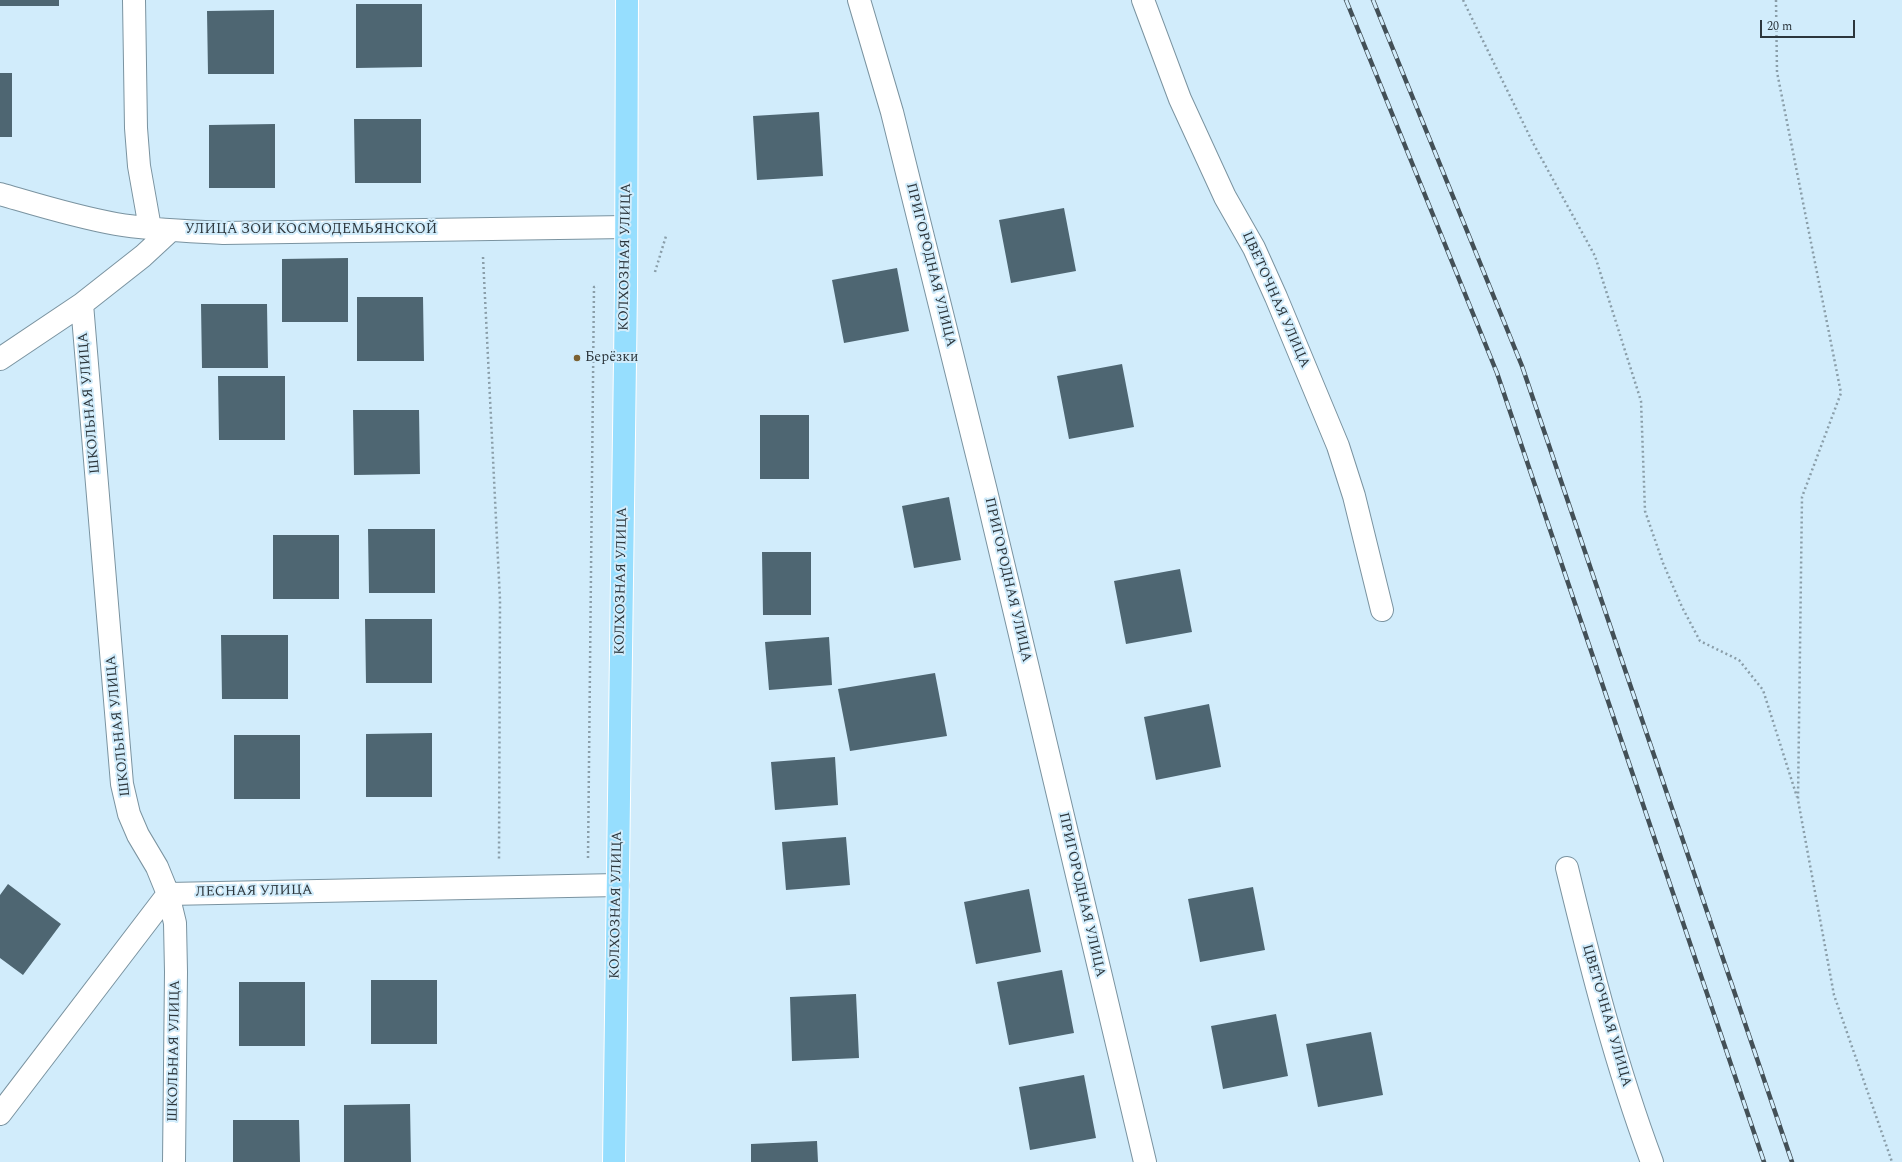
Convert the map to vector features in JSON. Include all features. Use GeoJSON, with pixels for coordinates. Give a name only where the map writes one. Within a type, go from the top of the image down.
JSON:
{"type":"FeatureCollection","features":[{"type":"Feature","properties":{"kind":"main road","name":"КОЛХОЗНАЯ УЛИЦА"},"geometry":{"type":"LineString","coordinates":[[614,1162],[626,227],[627,0]]}},
{"type":"Feature","properties":{"kind":"street"},"geometry":{"type":"LineString","coordinates":[[0,359],[82,304],[143,256],[160,230],[140,166],[136,128],[134,0]]}},
{"type":"Feature","properties":{"kind":"street","name":"ПРИГОРОДНАЯ УЛИЦА"},"geometry":{"type":"LineString","coordinates":[[859,0],[892,112],[984,483],[1145,1162]]}},
{"type":"Feature","properties":{"kind":"street","name":"ЦВЕТОЧНАЯ УЛИЦА"},"geometry":{"type":"LineString","coordinates":[[1143,0],[1180,99],[1225,197],[1254,248],[1338,446],[1354,496],[1382,610]]}},
{"type":"Feature","properties":{"kind":"street","name":"УЛИЦА ЗОИ КОСМОДЕМЬЯНСКОЙ"},"geometry":{"type":"LineString","coordinates":[[0,194],[58,211],[116,224],[160,230],[223,232],[626,227]]}},
{"type":"Feature","properties":{"kind":"street","name":"ШКОЛЬНАЯ УЛИЦА"},"geometry":{"type":"LineString","coordinates":[[82,304],[122,784],[129,814],[138,835],[157,867],[168,894],[175,923],[176,972],[174,1162]]}},
{"type":"Feature","properties":{"kind":"street","name":"ЦВЕТОЧНАЯ УЛИЦА"},"geometry":{"type":"LineString","coordinates":[[1567,868],[1615,1051],[1652,1162]]}},
{"type":"Feature","properties":{"kind":"street","name":"ЛЕСНАЯ УЛИЦА"},"geometry":{"type":"LineString","coordinates":[[168,894],[618,885]]}},
{"type":"Feature","properties":{"kind":"street"},"geometry":{"type":"LineString","coordinates":[[0,1114],[168,894]]}},
{"type":"Feature","properties":{"kind":"path"},"geometry":{"type":"LineString","coordinates":[[1463,0],[1534,143],[1596,256],[1641,401],[1646,511],[1663,563],[1682,607],[1700,641],[1740,660],[1763,690],[1798,800],[1834,995],[1892,1162]]}},
{"type":"Feature","properties":{"kind":"path"},"geometry":{"type":"LineString","coordinates":[[1776,0],[1778,72],[1841,393],[1802,497],[1798,800]]}},
{"type":"Feature","properties":{"kind":"path"},"geometry":{"type":"LineString","coordinates":[[482,229],[500,600],[499,887]]}},
{"type":"Feature","properties":{"kind":"path"},"geometry":{"type":"LineString","coordinates":[[588,886],[594,287]]}},
{"type":"Feature","properties":{"kind":"building"},"geometry":{"type":"Polygon","coordinates":[[[0,0],[59,0],[59,6],[0,6],[0,0]]]}},
{"type":"Feature","properties":{"kind":"building"},"geometry":{"type":"Polygon","coordinates":[[[356,4],[422,4],[422,67],[356,68],[356,4]]]}},
{"type":"Feature","properties":{"kind":"building"},"geometry":{"type":"Polygon","coordinates":[[[274,10],[274,74],[208,74],[207,11],[274,10]]]}},
{"type":"Feature","properties":{"kind":"building"},"geometry":{"type":"Polygon","coordinates":[[[0,73],[12,73],[12,137],[0,137],[0,73]]]}},
{"type":"Feature","properties":{"kind":"building"},"geometry":{"type":"Polygon","coordinates":[[[819,112],[823,176],[757,180],[753,116],[819,112]]]}},
{"type":"Feature","properties":{"kind":"building"},"geometry":{"type":"Polygon","coordinates":[[[354,119],[421,119],[421,183],[355,183],[354,119]]]}},
{"type":"Feature","properties":{"kind":"building"},"geometry":{"type":"Polygon","coordinates":[[[275,124],[275,188],[209,188],[209,125],[275,124]]]}},
{"type":"Feature","properties":{"kind":"building"},"geometry":{"type":"Polygon","coordinates":[[[1064,208],[1076,271],[1011,283],[999,220],[1064,208]]]}},
{"type":"Feature","properties":{"kind":"building"},"geometry":{"type":"Polygon","coordinates":[[[348,258],[348,322],[282,322],[282,259],[348,258]]]}},
{"type":"Feature","properties":{"kind":"building"},"geometry":{"type":"Polygon","coordinates":[[[897,268],[909,331],[844,343],[832,280],[897,268]]]}},
{"type":"Feature","properties":{"kind":"building"},"geometry":{"type":"Polygon","coordinates":[[[357,297],[423,297],[424,361],[357,361],[357,297]]]}},
{"type":"Feature","properties":{"kind":"building"},"geometry":{"type":"Polygon","coordinates":[[[201,304],[267,304],[268,368],[202,368],[201,304]]]}},
{"type":"Feature","properties":{"kind":"building"},"geometry":{"type":"Polygon","coordinates":[[[1122,364],[1134,427],[1069,439],[1057,376],[1122,364]]]}},
{"type":"Feature","properties":{"kind":"building"},"geometry":{"type":"Polygon","coordinates":[[[218,376],[285,376],[285,440],[219,440],[218,376]]]}},
{"type":"Feature","properties":{"kind":"building"},"geometry":{"type":"Polygon","coordinates":[[[353,410],[419,410],[420,474],[354,475],[353,410]]]}},
{"type":"Feature","properties":{"kind":"building"},"geometry":{"type":"Polygon","coordinates":[[[760,415],[809,415],[809,479],[760,479],[760,415]]]}},
{"type":"Feature","properties":{"kind":"building"},"geometry":{"type":"Polygon","coordinates":[[[949,497],[961,560],[914,568],[902,506],[949,497]]]}},
{"type":"Feature","properties":{"kind":"building"},"geometry":{"type":"Polygon","coordinates":[[[368,529],[435,529],[435,593],[369,593],[368,529]]]}},
{"type":"Feature","properties":{"kind":"building"},"geometry":{"type":"Polygon","coordinates":[[[273,535],[339,535],[339,599],[273,599],[273,535]]]}},
{"type":"Feature","properties":{"kind":"building"},"geometry":{"type":"Polygon","coordinates":[[[762,552],[811,552],[811,615],[763,615],[762,552]]]}},
{"type":"Feature","properties":{"kind":"building"},"geometry":{"type":"Polygon","coordinates":[[[1180,569],[1192,632],[1126,644],[1114,581],[1180,569]]]}},
{"type":"Feature","properties":{"kind":"building"},"geometry":{"type":"Polygon","coordinates":[[[365,619],[432,619],[432,683],[366,683],[365,619]]]}},
{"type":"Feature","properties":{"kind":"building"},"geometry":{"type":"Polygon","coordinates":[[[221,635],[288,635],[288,699],[222,699],[221,635]]]}},
{"type":"Feature","properties":{"kind":"building"},"geometry":{"type":"Polygon","coordinates":[[[829,637],[832,685],[769,690],[765,642],[829,637]]]}},
{"type":"Feature","properties":{"kind":"building"},"geometry":{"type":"Polygon","coordinates":[[[935,673],[947,736],[850,751],[838,689],[935,673]]]}},
{"type":"Feature","properties":{"kind":"building"},"geometry":{"type":"Polygon","coordinates":[[[1209,704],[1221,767],[1156,780],[1144,717],[1209,704]]]}},
{"type":"Feature","properties":{"kind":"building"},"geometry":{"type":"Polygon","coordinates":[[[432,733],[432,797],[366,797],[366,734],[432,733]]]}},
{"type":"Feature","properties":{"kind":"building"},"geometry":{"type":"Polygon","coordinates":[[[234,735],[300,735],[300,799],[234,799],[234,735]]]}},
{"type":"Feature","properties":{"kind":"building"},"geometry":{"type":"Polygon","coordinates":[[[835,757],[838,805],[775,810],[771,762],[835,757]]]}},
{"type":"Feature","properties":{"kind":"building"},"geometry":{"type":"Polygon","coordinates":[[[846,837],[850,885],[786,890],[782,842],[846,837]]]}},
{"type":"Feature","properties":{"kind":"building"},"geometry":{"type":"Polygon","coordinates":[[[8,884],[61,924],[23,975],[0,958],[0,895],[8,884]]]}},
{"type":"Feature","properties":{"kind":"building"},"geometry":{"type":"Polygon","coordinates":[[[1253,887],[1265,950],[1200,962],[1188,899],[1253,887]]]}},
{"type":"Feature","properties":{"kind":"building"},"geometry":{"type":"Polygon","coordinates":[[[1029,889],[1041,952],[976,964],[964,902],[1029,889]]]}},
{"type":"Feature","properties":{"kind":"building"},"geometry":{"type":"Polygon","coordinates":[[[1062,970],[1074,1033],[1009,1045],[997,982],[1062,970]]]}},
{"type":"Feature","properties":{"kind":"building"},"geometry":{"type":"Polygon","coordinates":[[[371,980],[437,980],[437,1044],[371,1044],[371,980]]]}},
{"type":"Feature","properties":{"kind":"building"},"geometry":{"type":"Polygon","coordinates":[[[239,982],[305,982],[305,1046],[239,1046],[239,982]]]}},
{"type":"Feature","properties":{"kind":"building"},"geometry":{"type":"Polygon","coordinates":[[[856,994],[859,1058],[792,1061],[790,997],[856,994]]]}},
{"type":"Feature","properties":{"kind":"building"},"geometry":{"type":"Polygon","coordinates":[[[1276,1014],[1288,1076],[1223,1089],[1211,1026],[1276,1014]]]}},
{"type":"Feature","properties":{"kind":"building"},"geometry":{"type":"Polygon","coordinates":[[[1371,1032],[1383,1095],[1318,1107],[1306,1044],[1371,1032]]]}},
{"type":"Feature","properties":{"kind":"building"},"geometry":{"type":"Polygon","coordinates":[[[1084,1075],[1096,1138],[1030,1150],[1019,1087],[1084,1075]]]}},
{"type":"Feature","properties":{"kind":"building"},"geometry":{"type":"Polygon","coordinates":[[[410,1104],[411,1162],[344,1162],[344,1105],[410,1104]]]}},
{"type":"Feature","properties":{"kind":"building"},"geometry":{"type":"Polygon","coordinates":[[[233,1120],[299,1120],[300,1162],[233,1162],[233,1120]]]}},
{"type":"Feature","properties":{"kind":"building"},"geometry":{"type":"Polygon","coordinates":[[[817,1141],[818,1162],[751,1162],[751,1144],[817,1141]]]}},
{"type":"Feature","properties":{"kind":"railway"},"geometry":{"type":"LineString","coordinates":[[1346,0],[1497,373],[1764,1162]]}},
{"type":"Feature","properties":{"kind":"railway"},"geometry":{"type":"LineString","coordinates":[[1373,0],[1522,366],[1792,1162]]}},
{"type":"Feature","properties":{"kind":"place","name":"Берёзки"},"geometry":{"type":"Point","coordinates":[577,358]}}]}
